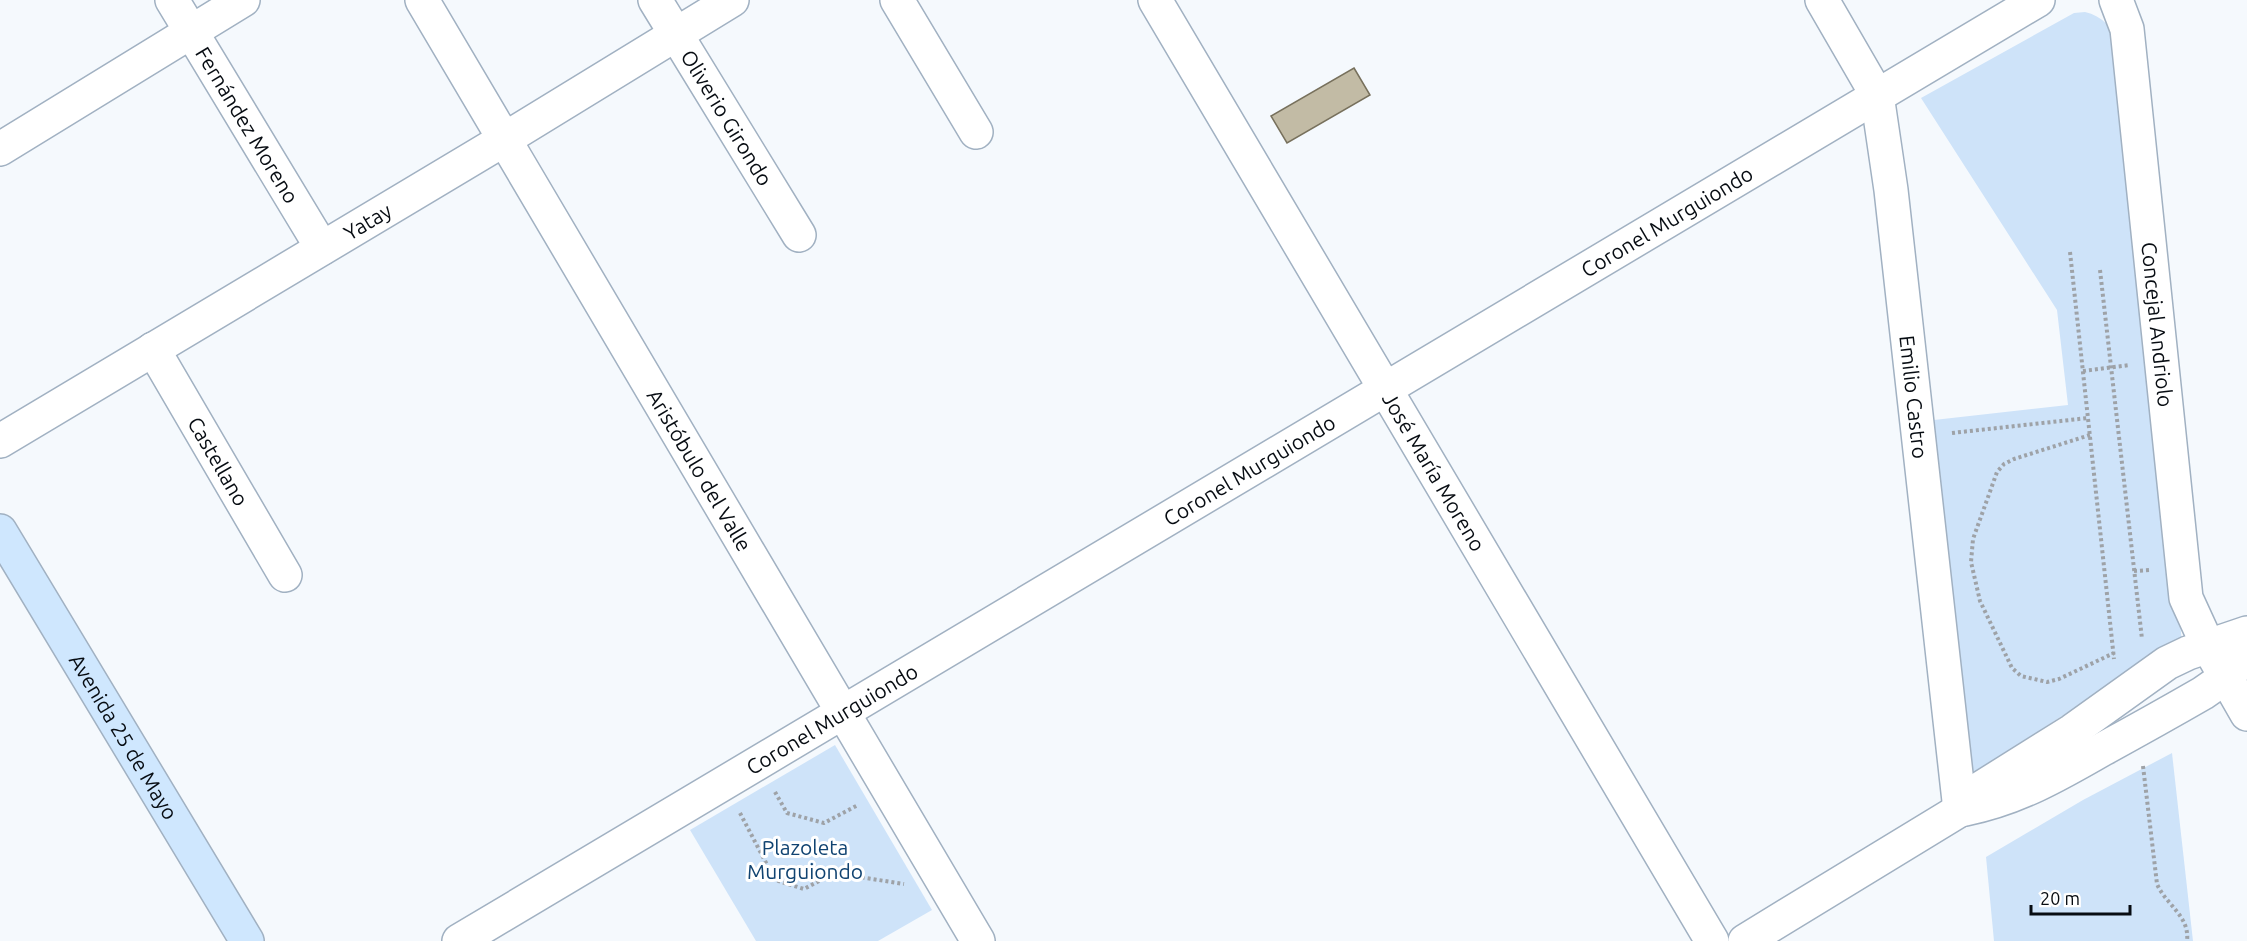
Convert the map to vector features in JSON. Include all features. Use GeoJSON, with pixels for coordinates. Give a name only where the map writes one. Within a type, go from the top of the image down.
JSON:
{"type":"FeatureCollection","features":[{"type":"Feature","properties":{"kind":"main road","name":"Avenida 25 de Mayo"},"geometry":{"type":"LineString","coordinates":[[0,531],[246,941]]}},
{"type":"Feature","properties":{"kind":"street","name":"Fernández Moreno"},"geometry":{"type":"LineString","coordinates":[[172,0],[322,248]]}},
{"type":"Feature","properties":{"kind":"street"},"geometry":{"type":"LineString","coordinates":[[0,149],[243,0]]}},
{"type":"Feature","properties":{"kind":"street","name":"Aristóbulo del Valle"},"geometry":{"type":"LineString","coordinates":[[422,0],[978,941]]}},
{"type":"Feature","properties":{"kind":"street","name":"Oliverio Girondo"},"geometry":{"type":"LineString","coordinates":[[655,0],[799,235]]}},
{"type":"Feature","properties":{"kind":"street","name":"Yatay"},"geometry":{"type":"LineString","coordinates":[[0,441],[505,139],[732,0]]}},
{"type":"Feature","properties":{"kind":"street"},"geometry":{"type":"LineString","coordinates":[[897,0],[976,132]]}},
{"type":"Feature","properties":{"kind":"street","name":"José María Moreno"},"geometry":{"type":"LineString","coordinates":[[1155,0],[1712,941]]}},
{"type":"Feature","properties":{"kind":"street","name":"Emilio Castro"},"geometry":{"type":"LineString","coordinates":[[1822,0],[1877,94],[1891,190],[1960,810]]}},
{"type":"Feature","properties":{"kind":"street","name":"Coronel Murguiondo"},"geometry":{"type":"LineString","coordinates":[[459,941],[845,713],[1877,94],[1998,11],[2038,0]]}},
{"type":"Feature","properties":{"kind":"street","name":"Concejal Andriolo"},"geometry":{"type":"LineString","coordinates":[[2116,0],[2127,29],[2186,598],[2208,646]]}},
{"type":"Feature","properties":{"kind":"street","name":"Castellano"},"geometry":{"type":"LineString","coordinates":[[153,349],[285,575]]}},
{"type":"Feature","properties":{"kind":"street"},"geometry":{"type":"LineString","coordinates":[[1745,941],[1960,810],[1981,788],[2072,731],[2168,663],[2247,633]]}},
{"type":"Feature","properties":{"kind":"street"},"geometry":{"type":"LineString","coordinates":[[2208,646],[2236,667],[2247,714]]}},
{"type":"Feature","properties":{"kind":"street"},"geometry":{"type":"LineString","coordinates":[[1960,810],[1992,804],[2023,793],[2203,693],[2236,667]]}},
{"type":"Feature","properties":{"kind":"path"},"geometry":{"type":"LineString","coordinates":[[2070,252],[2119,698]]}},
{"type":"Feature","properties":{"kind":"path"},"geometry":{"type":"LineString","coordinates":[[2100,270],[2146,679]]}},
{"type":"Feature","properties":{"kind":"path"},"geometry":{"type":"LineString","coordinates":[[2083,371],[2161,361]]}},
{"type":"Feature","properties":{"kind":"path"},"geometry":{"type":"LineString","coordinates":[[1919,437],[2088,418]]}},
{"type":"Feature","properties":{"kind":"path"},"geometry":{"type":"LineString","coordinates":[[2090,435],[2004,464],[1997,472],[1973,538],[1971,562],[1980,601],[2012,668],[2021,676],[2047,682],[2060,679],[2114,653]]}},
{"type":"Feature","properties":{"kind":"path"},"geometry":{"type":"LineString","coordinates":[[2139,729],[2157,884],[2162,895],[2182,917],[2186,925],[2187,941]]}},
{"type":"Feature","properties":{"kind":"path"},"geometry":{"type":"LineString","coordinates":[[758,763],[787,813],[824,823],[890,789]]}},
{"type":"Feature","properties":{"kind":"path"},"geometry":{"type":"LineString","coordinates":[[724,783],[775,880],[804,889],[834,873],[949,890]]}},
{"type":"Feature","properties":{"kind":"green space"},"geometry":{"type":"Polygon","coordinates":[[[2085,12],[2097,16],[2106,24],[2114,33],[2119,45],[2182,642],[2160,652],[1962,781],[1925,421],[2068,405],[2057,310],[1921,98],[2074,13],[2085,12]]]}},
{"type":"Feature","properties":{"kind":"green space","name":"Plazoleta Murguiondo"},"geometry":{"type":"Polygon","coordinates":[[[835,745],[932,910],[878,941],[756,941],[690,830],[835,745]]]}},
{"type":"Feature","properties":{"kind":"green space"},"geometry":{"type":"Polygon","coordinates":[[[2172,753],[2193,941],[1994,941],[1986,857],[2083,800],[2172,753]]]}},
{"type":"Feature","properties":{"kind":"building"},"geometry":{"type":"Polygon","coordinates":[[[1354,68],[1370,95],[1287,143],[1271,116],[1354,68]]]}}]}
